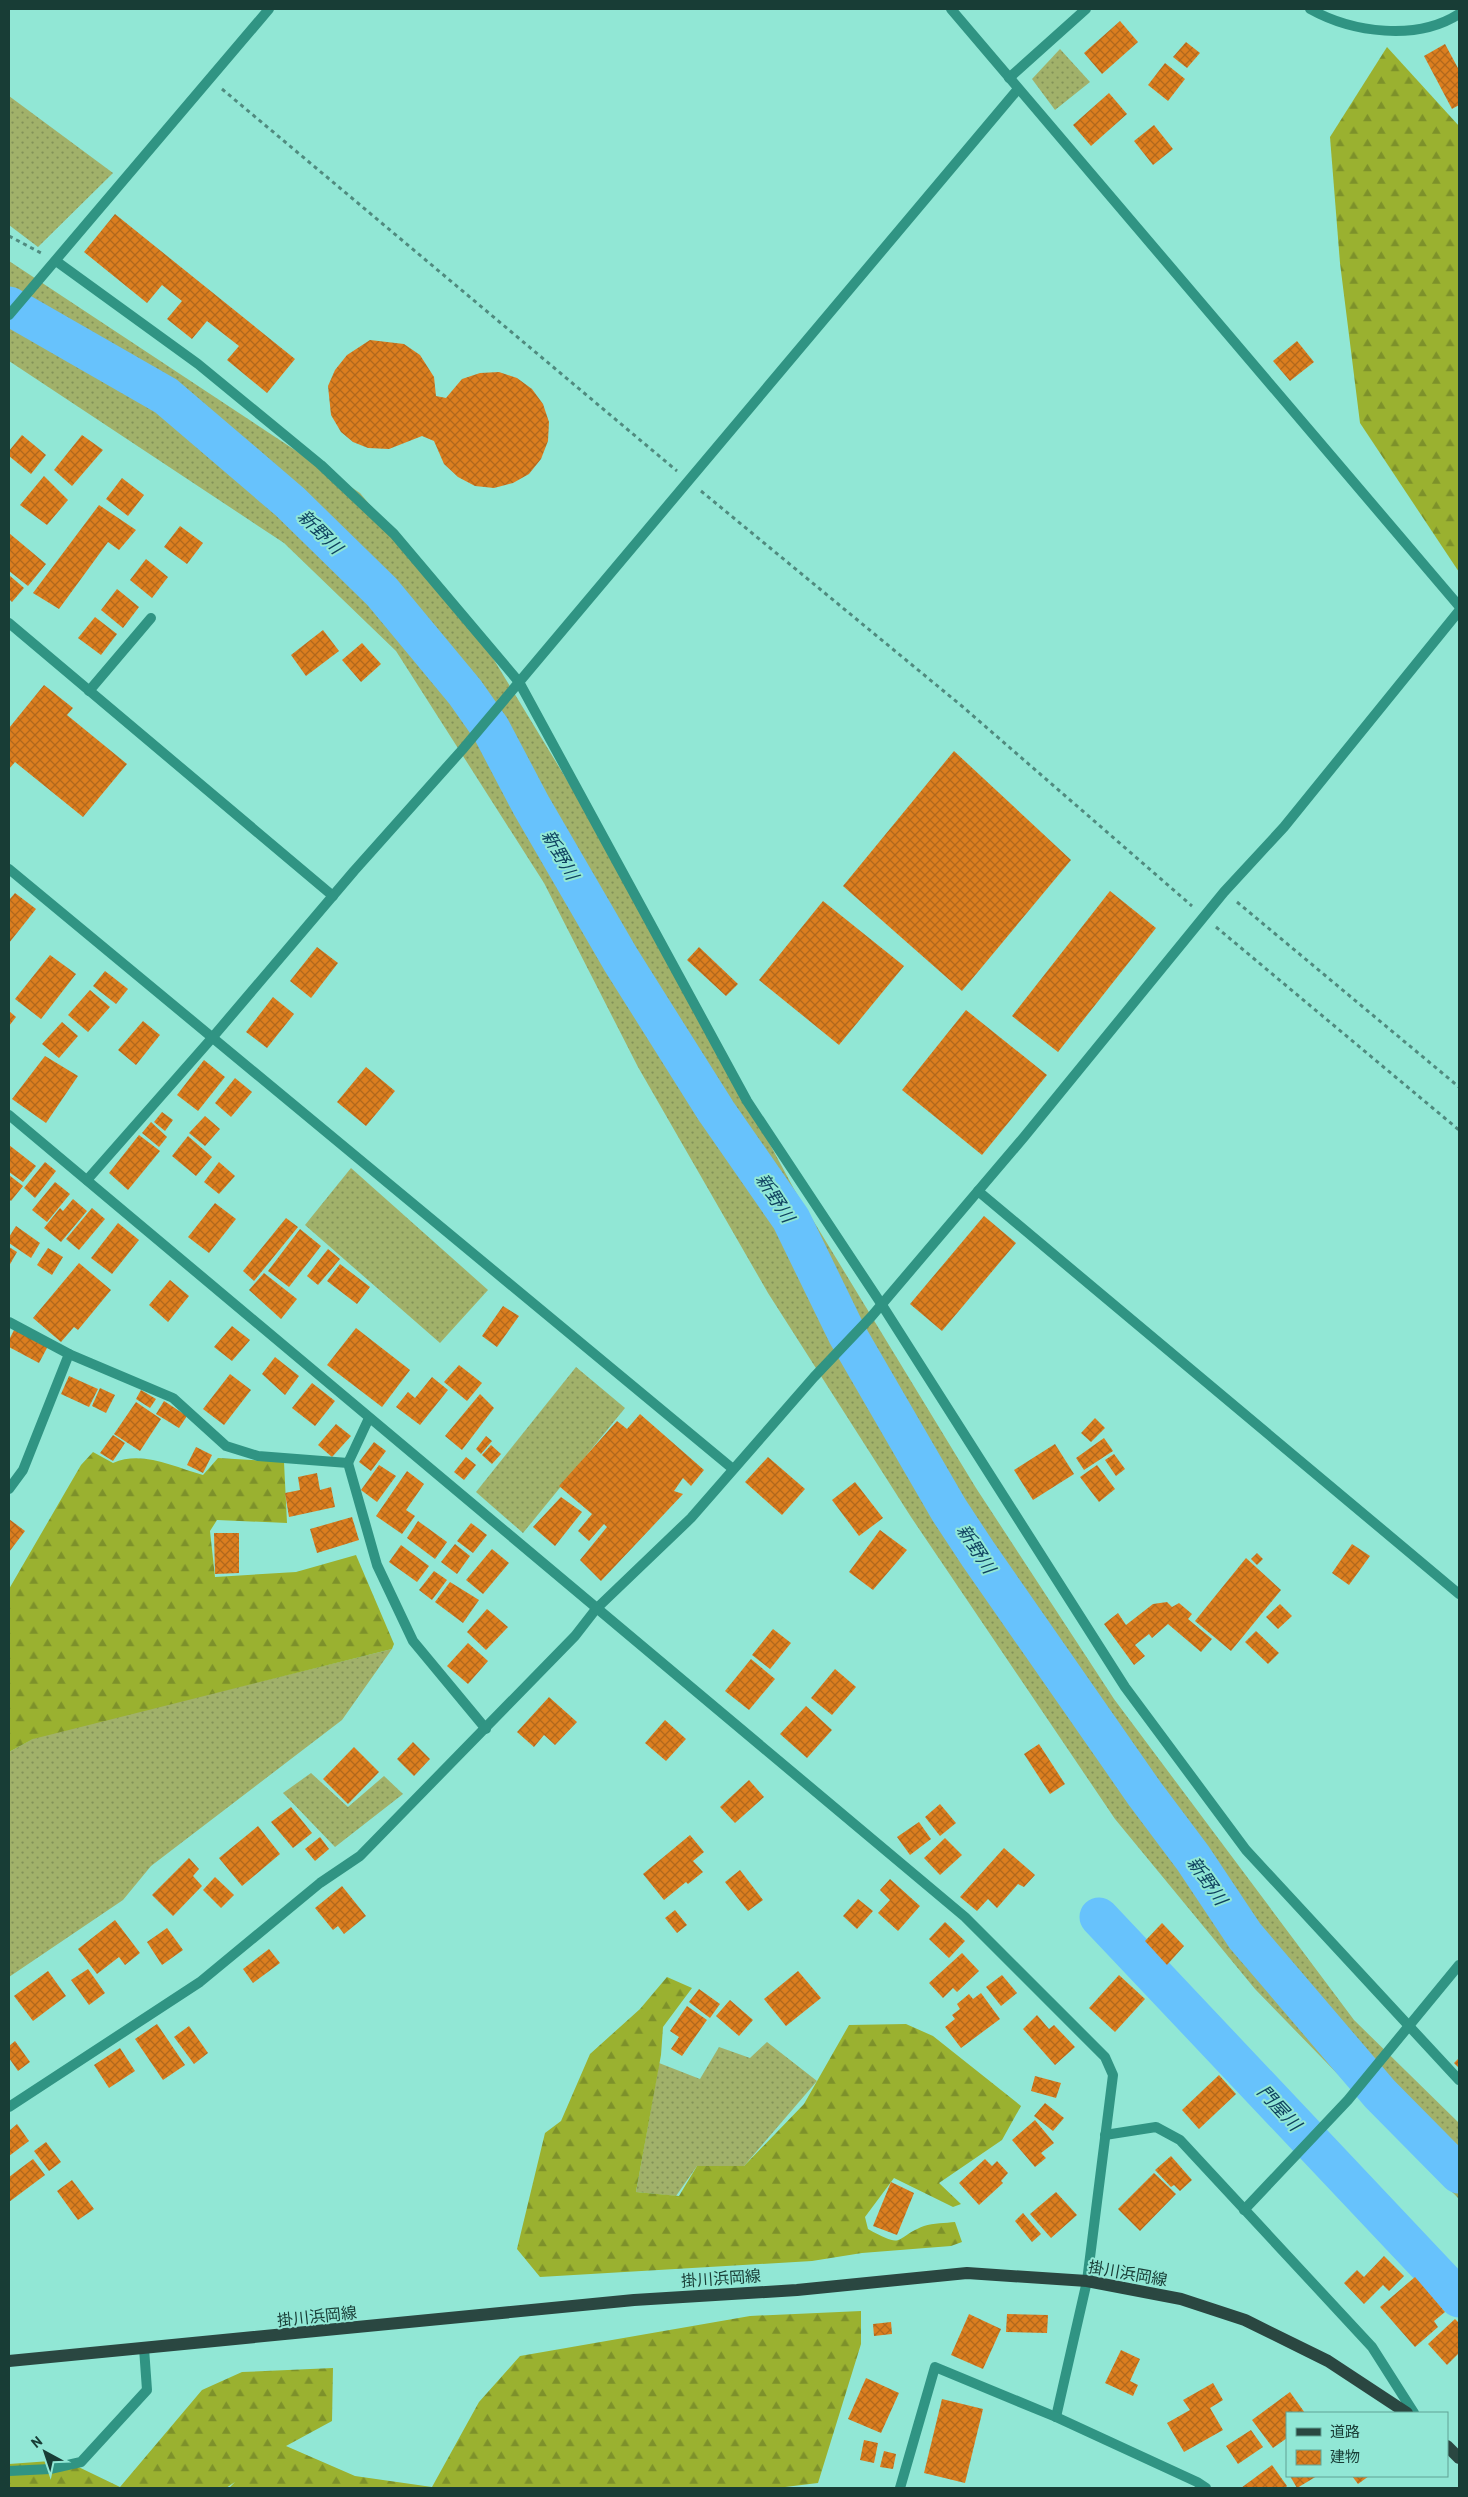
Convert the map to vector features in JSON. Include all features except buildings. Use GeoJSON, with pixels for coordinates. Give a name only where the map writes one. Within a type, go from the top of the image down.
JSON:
{"type":"FeatureCollection","features":[{"type":"Feature","properties":{"kind":"main road","name":"掛川浜岡線"},"geometry":{"type":"LineString","coordinates":[[9,2361],[634,2300],[797,2290],[967,2273],[1087,2281],[1181,2300],[1245,2320],[1328,2361],[1405,2412]]}},
{"type":"Feature","properties":{"kind":"main road"},"geometry":{"type":"LineString","coordinates":[[1448,2447],[1459,2458]]}},
{"type":"Feature","properties":{"kind":"street"},"geometry":{"type":"LineString","coordinates":[[9,315],[269,9]]}},
{"type":"Feature","properties":{"kind":"street"},"geometry":{"type":"LineString","coordinates":[[951,9],[1459,606]]}},
{"type":"Feature","properties":{"kind":"street"},"geometry":{"type":"LineString","coordinates":[[1009,78],[1086,9]]}},
{"type":"Feature","properties":{"kind":"street"},"geometry":{"type":"LineString","coordinates":[[1310,9],[1369,29],[1410,32],[1449,20],[1459,14]]}},
{"type":"Feature","properties":{"kind":"street"},"geometry":{"type":"LineString","coordinates":[[87,1180],[462,750],[687,479],[1018,89]]}},
{"type":"Feature","properties":{"kind":"street"},"geometry":{"type":"LineString","coordinates":[[56,261],[198,364],[321,465],[394,534],[520,682],[747,1101],[882,1304],[1125,1687],[1246,1850],[1406,2028],[1459,2080]]}},
{"type":"Feature","properties":{"kind":"street"},"geometry":{"type":"LineString","coordinates":[[9,2107],[200,1982],[320,1884],[360,1856],[486,1729],[575,1636],[596,1609],[690,1518],[814,1377],[871,1317],[978,1191],[1224,892],[1284,827],[1459,611]]}},
{"type":"Feature","properties":{"kind":"street"},"geometry":{"type":"LineString","coordinates":[[89,691],[151,618]]}},
{"type":"Feature","properties":{"kind":"street"},"geometry":{"type":"LineString","coordinates":[[9,623],[333,896]]}},
{"type":"Feature","properties":{"kind":"street"},"geometry":{"type":"LineString","coordinates":[[9,869],[733,1469]]}},
{"type":"Feature","properties":{"kind":"street"},"geometry":{"type":"LineString","coordinates":[[9,1115],[964,1917],[1104,2057],[1112,2075],[1087,2281],[1056,2417]]}},
{"type":"Feature","properties":{"kind":"street"},"geometry":{"type":"LineString","coordinates":[[978,1191],[1459,1594]]}},
{"type":"Feature","properties":{"kind":"street"},"geometry":{"type":"LineString","coordinates":[[9,1322],[69,1354],[173,1398],[226,1446],[258,1456],[348,1463]]}},
{"type":"Feature","properties":{"kind":"street"},"geometry":{"type":"LineString","coordinates":[[9,1489],[23,1470],[69,1354]]}},
{"type":"Feature","properties":{"kind":"street"},"geometry":{"type":"LineString","coordinates":[[369,1418],[348,1463],[377,1565],[413,1641],[486,1729]]}},
{"type":"Feature","properties":{"kind":"street"},"geometry":{"type":"LineString","coordinates":[[1244,2210],[1348,2100],[1459,1965]]}},
{"type":"Feature","properties":{"kind":"street"},"geometry":{"type":"LineString","coordinates":[[1105,2134],[1156,2127],[1180,2140],[1372,2347],[1413,2412]]}},
{"type":"Feature","properties":{"kind":"street"},"geometry":{"type":"LineString","coordinates":[[9,2471],[50,2469],[81,2462],[146,2390],[144,2348]]}},
{"type":"Feature","properties":{"kind":"street"},"geometry":{"type":"LineString","coordinates":[[900,2488],[935,2367],[1056,2417],[1197,2482],[1206,2488]]}},
{"type":"Feature","properties":{"kind":"path"},"geometry":{"type":"LineString","coordinates":[[210,79],[687,479],[963,707],[1204,916],[1459,1130]]}},
{"type":"Feature","properties":{"kind":"path"},"geometry":{"type":"LineString","coordinates":[[9,236],[56,261]]}},
{"type":"Feature","properties":{"kind":"path"},"geometry":{"type":"LineString","coordinates":[[1224,892],[1459,1086]]}},
{"type":"Feature","properties":{"kind":"green space"},"geometry":{"type":"Polygon","coordinates":[[[1387,47],[1459,126],[1459,572],[1360,423],[1340,263],[1330,137],[1387,47]]]}},
{"type":"Feature","properties":{"kind":"green space"},"geometry":{"type":"Polygon","coordinates":[[[1060,49],[1090,82],[1055,110],[1032,79],[1060,49]]]}},
{"type":"Feature","properties":{"kind":"green space"},"geometry":{"type":"Polygon","coordinates":[[[9,96],[113,173],[38,247],[9,225],[9,96]]]}},
{"type":"Feature","properties":{"kind":"green space"},"geometry":{"type":"Polygon","coordinates":[[[9,261],[360,493],[480,637],[629,882],[794,1189],[976,1488],[1114,1699],[1354,2020],[1459,2123],[1459,2199],[1255,1989],[1115,1819],[911,1517],[768,1293],[638,1067],[544,883],[396,651],[284,543],[9,361],[9,261]]]}},
{"type":"Feature","properties":{"kind":"green space"},"geometry":{"type":"Polygon","coordinates":[[[351,1168],[488,1290],[440,1343],[305,1225],[351,1168]]]}},
{"type":"Feature","properties":{"kind":"green space"},"geometry":{"type":"Polygon","coordinates":[[[576,1367],[625,1408],[523,1533],[476,1492],[576,1367]]]}},
{"type":"Feature","properties":{"kind":"green space"},"geometry":{"type":"Polygon","coordinates":[[[93,1452],[113,1463],[124,1459],[147,1459],[203,1475],[218,1458],[284,1462],[287,1523],[217,1520],[210,1531],[215,1577],[296,1572],[356,1555],[394,1644],[392,1649],[33,1739],[9,1752],[9,1589],[81,1465],[93,1452]]]}},
{"type":"Feature","properties":{"kind":"green space"},"geometry":{"type":"Polygon","coordinates":[[[392,1649],[342,1720],[151,1866],[123,1900],[9,1977],[9,1752],[38,1736],[392,1649]]]}},
{"type":"Feature","properties":{"kind":"green space"},"geometry":{"type":"Polygon","coordinates":[[[311,1773],[348,1807],[384,1776],[403,1794],[335,1847],[283,1793],[311,1773]]]}},
{"type":"Feature","properties":{"kind":"green space"},"geometry":{"type":"Polygon","coordinates":[[[667,1977],[692,1988],[663,2027],[661,2055],[636,2192],[679,2196],[697,2166],[744,2166],[804,2104],[849,2025],[906,2024],[933,2036],[1021,2106],[1002,2140],[939,2183],[961,2204],[953,2207],[894,2178],[865,2217],[868,2229],[894,2240],[899,2240],[924,2226],[955,2222],[962,2242],[951,2246],[862,2253],[812,2261],[540,2277],[517,2249],[545,2133],[561,2121],[590,2054],[640,2009],[667,1977]]]}},
{"type":"Feature","properties":{"kind":"green space"},"geometry":{"type":"Polygon","coordinates":[[[767,2042],[817,2081],[744,2166],[697,2166],[676,2196],[636,2192],[659,2063],[700,2079],[719,2047],[750,2058],[767,2042]]]}},
{"type":"Feature","properties":{"kind":"green space"},"geometry":{"type":"Polygon","coordinates":[[[861,2311],[861,2344],[818,2483],[777,2488],[229,2488],[235,2482],[226,2488],[9,2488],[9,2464],[64,2460],[120,2487],[202,2390],[242,2372],[333,2368],[332,2421],[286,2446],[355,2476],[432,2487],[479,2402],[520,2356],[750,2316],[861,2311]]]}},
{"type":"Feature","properties":{"kind":"waterway","name":"新野川"},"geometry":{"type":"LineString","coordinates":[[9,306],[166,396],[290,502],[382,592],[465,692],[491,729],[531,805],[621,960],[716,1111],[791,1219],[847,1334],[949,1510],[978,1554],[1145,1794],[1193,1858],[1245,1936],[1380,2094],[1459,2174]]}},
{"type":"Feature","properties":{"kind":"waterway","name":"門屋川"},"geometry":{"type":"LineString","coordinates":[[1099,1917],[1459,2298]]}}]}
